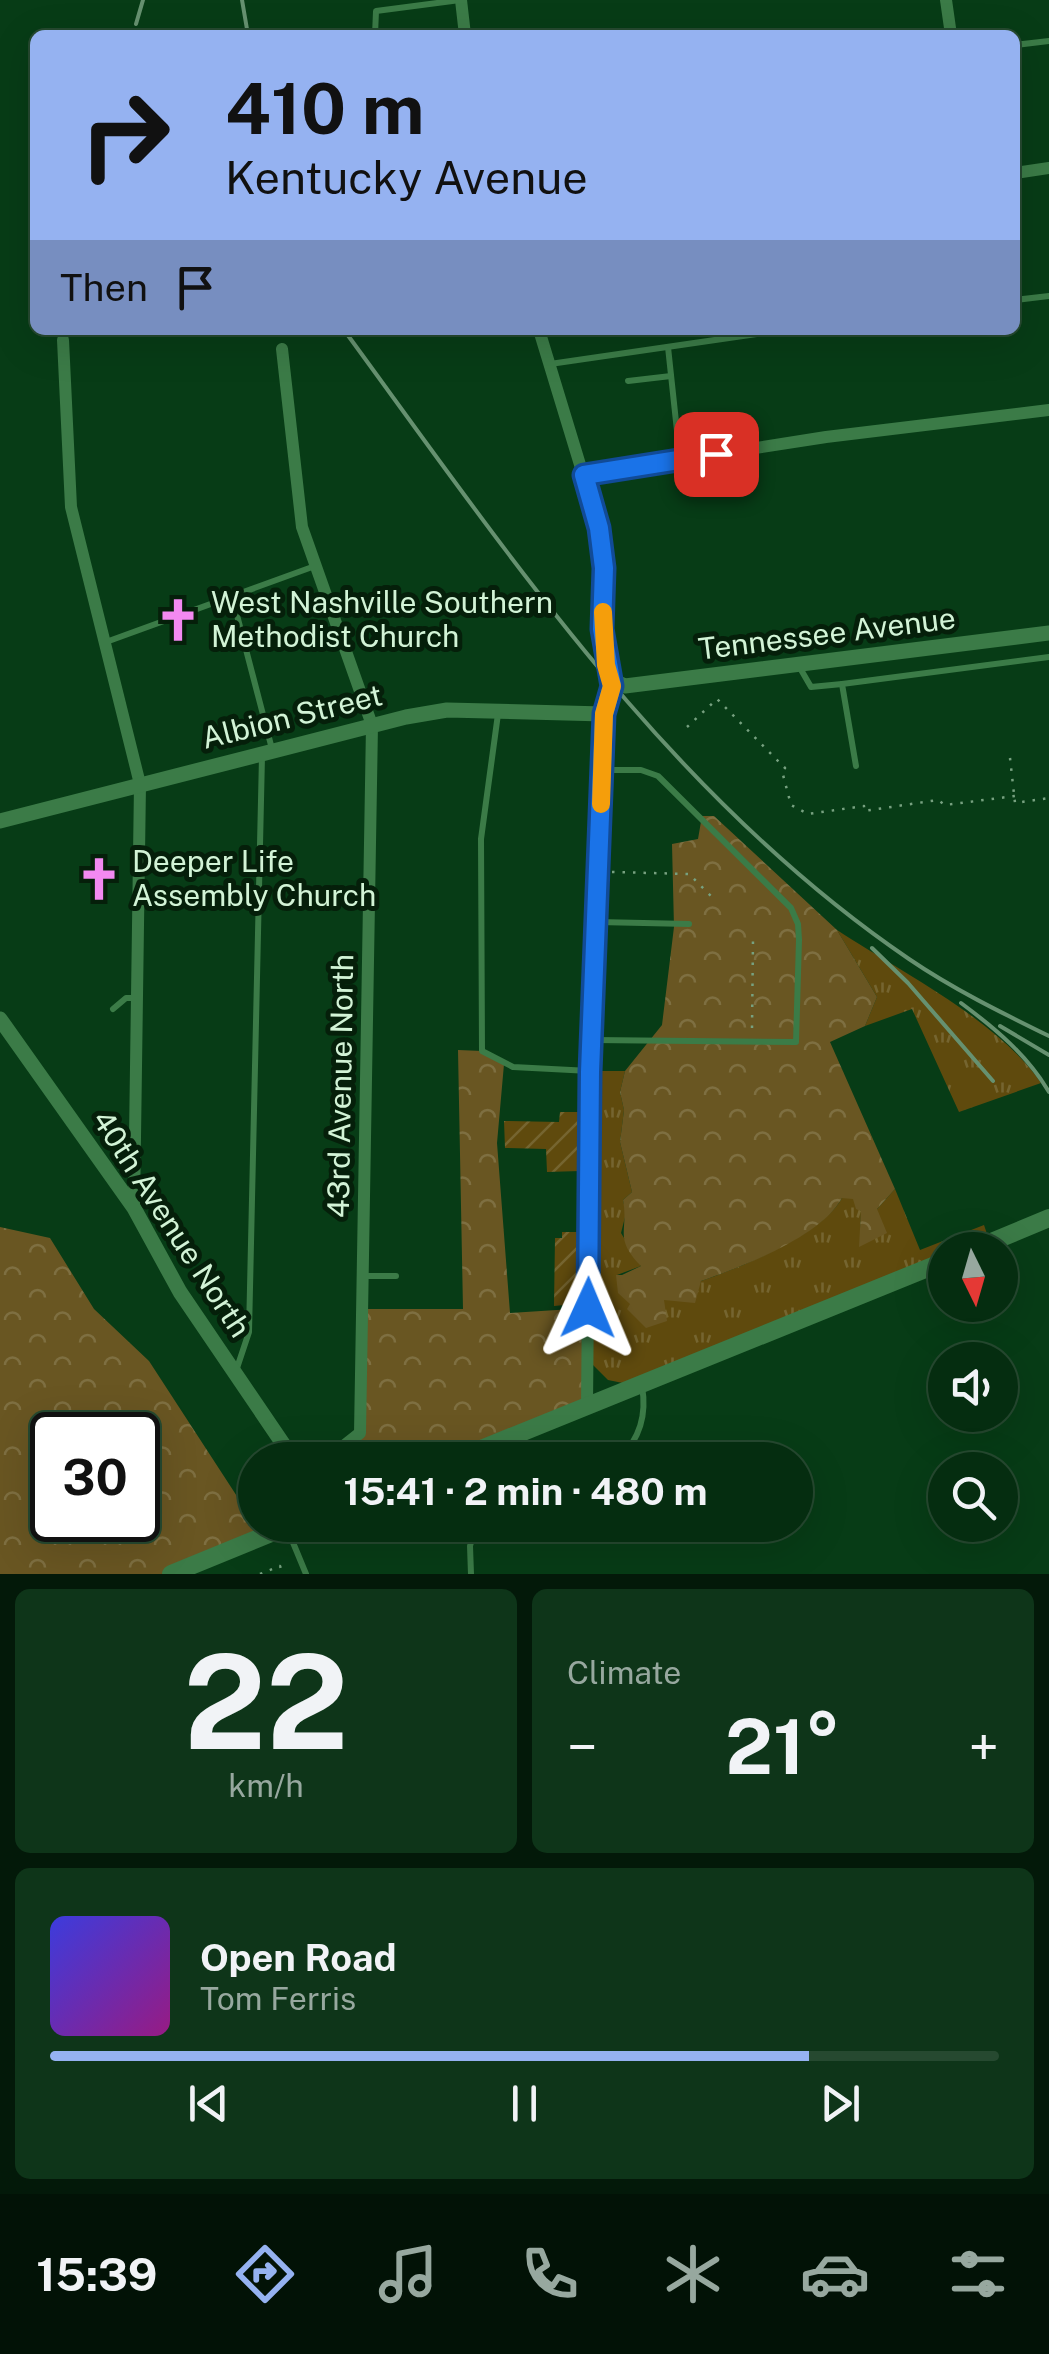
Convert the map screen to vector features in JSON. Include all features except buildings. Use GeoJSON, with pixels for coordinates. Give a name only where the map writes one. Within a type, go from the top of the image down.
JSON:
{"type":"FeatureCollection","features":[{"type":"Feature","properties":{"kind":"main road"},"geometry":{"type":"LineString","coordinates":[[1015,1232],[1049,1218]]}},
{"type":"Feature","properties":{"kind":"main road"},"geometry":{"type":"LineString","coordinates":[[500,1442],[928,1268]]}},
{"type":"Feature","properties":{"kind":"main road"},"geometry":{"type":"LineString","coordinates":[[171,1574],[250,1542]]}},
{"type":"Feature","properties":{"kind":"street"},"geometry":{"type":"LineString","coordinates":[[461,0],[464,30]]}},
{"type":"Feature","properties":{"kind":"street"},"geometry":{"type":"LineString","coordinates":[[946,0],[950,30]]}},
{"type":"Feature","properties":{"kind":"street"},"geometry":{"type":"LineString","coordinates":[[1020,172],[1049,168]]}},
{"type":"Feature","properties":{"kind":"street"},"geometry":{"type":"LineString","coordinates":[[541,335],[599,528],[604,568],[602,629],[606,665],[612,680],[604,714],[590,1072],[588,1407]]}},
{"type":"Feature","properties":{"kind":"street"},"geometry":{"type":"LineString","coordinates":[[63,340],[71,507],[140,784],[134,1208]]}},
{"type":"Feature","properties":{"kind":"street","name":"43rd Avenue North"},"geometry":{"type":"LineString","coordinates":[[282,349],[302,527],[372,726],[360,1434],[350,1442]]}},
{"type":"Feature","properties":{"kind":"street"},"geometry":{"type":"LineString","coordinates":[[584,475],[826,437],[1049,410]]}},
{"type":"Feature","properties":{"kind":"street","name":"Tennessee Avenue"},"geometry":{"type":"LineString","coordinates":[[612,680],[626,686],[1049,634]]}},
{"type":"Feature","properties":{"kind":"street","name":"Albion Street"},"geometry":{"type":"LineString","coordinates":[[0,820],[447,710],[604,714]]}},
{"type":"Feature","properties":{"kind":"street","name":"40th Avenue North"},"geometry":{"type":"LineString","coordinates":[[0,1019],[134,1208],[180,1292],[282,1442]]}},
{"type":"Feature","properties":{"kind":"lane"},"geometry":{"type":"LineString","coordinates":[[376,30],[378,0]]}},
{"type":"Feature","properties":{"kind":"lane"},"geometry":{"type":"LineString","coordinates":[[376,11],[461,0]]}},
{"type":"Feature","properties":{"kind":"lane"},"geometry":{"type":"LineString","coordinates":[[1020,44],[1049,40]]}},
{"type":"Feature","properties":{"kind":"lane"},"geometry":{"type":"LineString","coordinates":[[1020,299],[1049,296]]}},
{"type":"Feature","properties":{"kind":"lane"},"geometry":{"type":"LineString","coordinates":[[550,364],[750,335]]}},
{"type":"Feature","properties":{"kind":"lane"},"geometry":{"type":"LineString","coordinates":[[668,347],[680,460]]}},
{"type":"Feature","properties":{"kind":"lane"},"geometry":{"type":"LineString","coordinates":[[628,381],[671,376]]}},
{"type":"Feature","properties":{"kind":"lane"},"geometry":{"type":"LineString","coordinates":[[105,642],[316,566]]}},
{"type":"Feature","properties":{"kind":"lane"},"geometry":{"type":"LineString","coordinates":[[232,596],[268,752],[249,1332],[235,1372]]}},
{"type":"Feature","properties":{"kind":"lane"},"geometry":{"type":"LineString","coordinates":[[798,666],[811,687],[1049,657]]}},
{"type":"Feature","properties":{"kind":"lane"},"geometry":{"type":"LineString","coordinates":[[842,684],[856,766]]}},
{"type":"Feature","properties":{"kind":"lane"},"geometry":{"type":"LineString","coordinates":[[498,713],[481,840],[482,1051],[513,1067],[590,1072]]}},
{"type":"Feature","properties":{"kind":"lane"},"geometry":{"type":"LineString","coordinates":[[592,1040],[796,1042],[800,940],[792,908],[658,776],[642,770],[602,770]]}},
{"type":"Feature","properties":{"kind":"lane"},"geometry":{"type":"LineString","coordinates":[[596,922],[689,924]]}},
{"type":"Feature","properties":{"kind":"lane"},"geometry":{"type":"LineString","coordinates":[[114,1009],[126,998],[136,998]]}},
{"type":"Feature","properties":{"kind":"lane"},"geometry":{"type":"LineString","coordinates":[[362,1276],[396,1276]]}},
{"type":"Feature","properties":{"kind":"lane"},"geometry":{"type":"LineString","coordinates":[[633,1442],[644,1418],[642,1384]]}},
{"type":"Feature","properties":{"kind":"lane"},"geometry":{"type":"LineString","coordinates":[[295,1542],[306,1574]]}},
{"type":"Feature","properties":{"kind":"lane"},"geometry":{"type":"LineString","coordinates":[[471,1542],[471,1574]]}},
{"type":"Feature","properties":{"kind":"path"},"geometry":{"type":"LineString","coordinates":[[687,727],[717,698],[785,768],[782,770],[791,806],[808,814],[864,806],[864,810],[938,800],[945,805],[1014,796]]}},
{"type":"Feature","properties":{"kind":"path"},"geometry":{"type":"LineString","coordinates":[[1010,758],[1016,803],[1049,798]]}},
{"type":"Feature","properties":{"kind":"path"},"geometry":{"type":"LineString","coordinates":[[612,872],[689,874],[716,901]]}},
{"type":"Feature","properties":{"kind":"path"},"geometry":{"type":"LineString","coordinates":[[752,1028],[753,939]]}},
{"type":"Feature","properties":{"kind":"path"},"geometry":{"type":"LineString","coordinates":[[260,1574],[280,1566],[283,1574]]}},
{"type":"Feature","properties":{"kind":"green space"},"geometry":{"type":"Polygon","coordinates":[[[702,816],[714,816],[837,930],[877,997],[865,1026],[830,1042],[895,1189],[877,1209],[887,1233],[859,1247],[861,1211],[856,1209],[853,1199],[842,1198],[832,1212],[799,1238],[701,1281],[695,1303],[664,1300],[667,1321],[646,1328],[627,1309],[630,1304],[618,1293],[616,1275],[641,1266],[627,1248],[624,1234],[623,1200],[632,1192],[620,1142],[624,1110],[620,1092],[625,1071],[662,1025],[674,927],[672,844],[698,839],[702,816]]]}},
{"type":"Feature","properties":{"kind":"green space"},"geometry":{"type":"Polygon","coordinates":[[[837,930],[974,1018],[1023,1060],[1041,1083],[959,1112],[912,1009],[865,1026],[877,997],[837,930]]]}},
{"type":"Feature","properties":{"kind":"green space"},"geometry":{"type":"Polygon","coordinates":[[[458,1050],[482,1051],[504,1064],[497,1143],[510,1313],[588,1308],[587,1407],[499,1442],[349,1442],[360,1433],[362,1309],[463,1309],[458,1050]]]}},
{"type":"Feature","properties":{"kind":"green space"},"geometry":{"type":"Polygon","coordinates":[[[590,1071],[625,1071],[620,1092],[624,1110],[620,1142],[632,1192],[623,1200],[626,1213],[621,1233],[641,1266],[617,1275],[664,1300],[696,1289],[701,1281],[799,1237],[842,1198],[853,1198],[861,1211],[860,1246],[877,1209],[895,1189],[920,1250],[928,1247],[928,1268],[628,1384],[608,1380],[588,1360],[590,1071]]]}},
{"type":"Feature","properties":{"kind":"green space"},"geometry":{"type":"Polygon","coordinates":[[[560,1112],[580,1112],[580,1171],[547,1172],[546,1149],[505,1148],[504,1121],[559,1122],[560,1112]]]}},
{"type":"Feature","properties":{"kind":"green space"},"geometry":{"type":"Polygon","coordinates":[[[984,1225],[986,1232],[966,1232],[984,1225]]]}},
{"type":"Feature","properties":{"kind":"green space"},"geometry":{"type":"Polygon","coordinates":[[[0,1227],[50,1238],[94,1309],[149,1361],[238,1498],[238,1542],[250,1542],[171,1574],[0,1574],[0,1227]]]}},
{"type":"Feature","properties":{"kind":"green space"},"geometry":{"type":"Polygon","coordinates":[[[562,1232],[578,1232],[575,1304],[554,1306],[555,1238],[562,1238],[562,1232]]]}},
{"type":"Feature","properties":{"kind":"railway"},"geometry":{"type":"LineString","coordinates":[[136,24],[143,0]]}},
{"type":"Feature","properties":{"kind":"railway"},"geometry":{"type":"LineString","coordinates":[[242,0],[247,30]]}},
{"type":"Feature","properties":{"kind":"railway"},"geometry":{"type":"LineString","coordinates":[[348,335],[469,502],[600,670],[744,825],[824,895],[909,959],[1049,1036]]}},
{"type":"Feature","properties":{"kind":"railway"},"geometry":{"type":"LineString","coordinates":[[872,948],[908,983],[993,1081]]}},
{"type":"Feature","properties":{"kind":"railway"},"geometry":{"type":"LineString","coordinates":[[961,1003],[1010,1043],[1049,1092]]}},
{"type":"Feature","properties":{"kind":"railway"},"geometry":{"type":"LineString","coordinates":[[1000,1026],[1049,1055]]}},
{"type":"Feature","properties":{"kind":"slow traffic"},"geometry":{"type":"LineString","coordinates":[[601,804],[604,714],[612,686],[606,665],[603,612]]}},
{"type":"Feature","properties":{"kind":"place","name":"West Nashville Southern Methodist Church"},"geometry":{"type":"Point","coordinates":[178,620]}},
{"type":"Feature","properties":{"kind":"place","name":"Deeper Life Assembly Church"},"geometry":{"type":"Point","coordinates":[99,879]}},
{"type":"Feature","properties":{"kind":"route"},"geometry":{"type":"LineString","coordinates":[[588,1308],[590,1072],[604,714],[612,680],[606,665],[602,629],[604,568],[599,528],[584,475],[716,454]]}}]}
